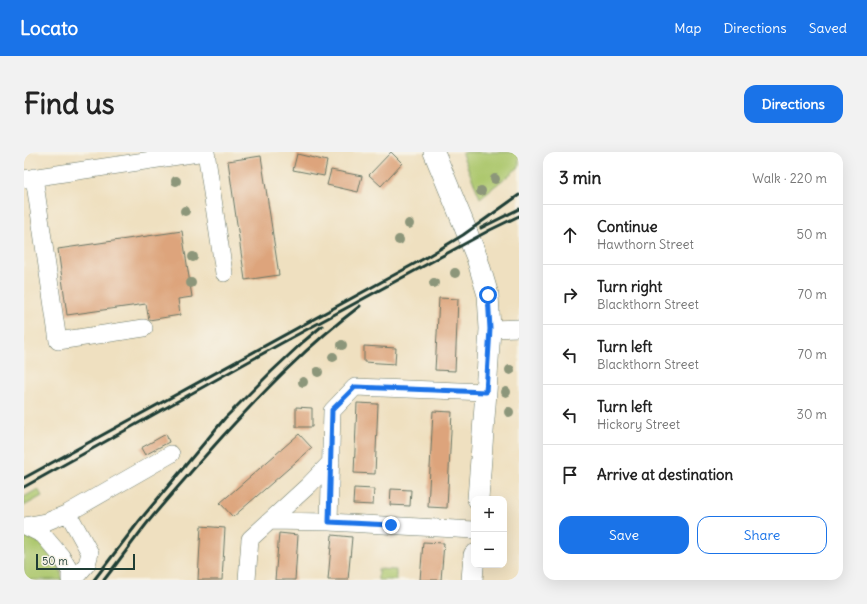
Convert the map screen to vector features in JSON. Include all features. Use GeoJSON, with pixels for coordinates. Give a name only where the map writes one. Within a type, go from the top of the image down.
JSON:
{"type":"FeatureCollection","features":[{"type":"Feature","properties":{"kind":"main road"},"geometry":{"type":"LineString","coordinates":[[434,152],[477,258],[488,295],[490,329],[478,496]]}},
{"type":"Feature","properties":{"kind":"main road"},"geometry":{"type":"LineString","coordinates":[[472,580],[473,568]]}},
{"type":"Feature","properties":{"kind":"street"},"geometry":{"type":"LineString","coordinates":[[144,328],[58,341],[29,178],[206,152],[224,273]]}},
{"type":"Feature","properties":{"kind":"street"},"geometry":{"type":"LineString","coordinates":[[490,329],[519,328]]}},
{"type":"Feature","properties":{"kind":"street"},"geometry":{"type":"LineString","coordinates":[[329,522],[332,410],[355,387],[486,392]]}},
{"type":"Feature","properties":{"kind":"street"},"geometry":{"type":"LineString","coordinates":[[25,526],[46,522],[68,513],[171,454]]}},
{"type":"Feature","properties":{"kind":"street"},"geometry":{"type":"LineString","coordinates":[[247,580],[250,539],[309,485],[331,462]]}},
{"type":"Feature","properties":{"kind":"street"},"geometry":{"type":"LineString","coordinates":[[68,513],[90,553],[87,564],[71,580]]}},
{"type":"Feature","properties":{"kind":"street"},"geometry":{"type":"LineString","coordinates":[[270,521],[329,522],[471,530]]}},
{"type":"Feature","properties":{"kind":"street"},"geometry":{"type":"LineString","coordinates":[[25,526],[43,535],[61,556],[70,571],[71,580]]}},
{"type":"Feature","properties":{"kind":"green space"},"geometry":{"type":"Polygon","coordinates":[[[466,152],[519,152],[519,167],[480,198],[462,154],[466,152]]]}},
{"type":"Feature","properties":{"kind":"green space"},"geometry":{"type":"Polygon","coordinates":[[[38,489],[42,496],[24,506],[24,497],[38,489]]]}},
{"type":"Feature","properties":{"kind":"green space"},"geometry":{"type":"Polygon","coordinates":[[[24,536],[35,536],[57,561],[62,580],[24,580],[24,536]]]}},
{"type":"Feature","properties":{"kind":"green space"},"geometry":{"type":"Polygon","coordinates":[[[378,569],[396,570],[396,580],[378,580],[378,569]]]}},
{"type":"Feature","properties":{"kind":"building"},"geometry":{"type":"Polygon","coordinates":[[[391,152],[402,163],[381,186],[369,175],[391,152]]]}},
{"type":"Feature","properties":{"kind":"building"},"geometry":{"type":"Polygon","coordinates":[[[297,154],[327,161],[324,176],[293,170],[297,154]]]}},
{"type":"Feature","properties":{"kind":"building"},"geometry":{"type":"Polygon","coordinates":[[[261,156],[279,275],[245,280],[228,161],[261,156]]]}},
{"type":"Feature","properties":{"kind":"building"},"geometry":{"type":"Polygon","coordinates":[[[331,170],[362,176],[358,192],[327,185],[331,170]]]}},
{"type":"Feature","properties":{"kind":"building"},"geometry":{"type":"Polygon","coordinates":[[[182,231],[192,297],[178,299],[180,315],[149,320],[146,304],[67,315],[58,249],[182,231]]]}},
{"type":"Feature","properties":{"kind":"building"},"geometry":{"type":"Polygon","coordinates":[[[439,298],[458,299],[455,371],[435,370],[439,298]]]}},
{"type":"Feature","properties":{"kind":"building"},"geometry":{"type":"Polygon","coordinates":[[[364,346],[396,348],[395,364],[364,362],[364,346]]]}},
{"type":"Feature","properties":{"kind":"building"},"geometry":{"type":"Polygon","coordinates":[[[357,403],[378,404],[375,474],[354,473],[357,403]]]}},
{"type":"Feature","properties":{"kind":"building"},"geometry":{"type":"Polygon","coordinates":[[[296,407],[312,408],[312,427],[296,427],[296,407]]]}},
{"type":"Feature","properties":{"kind":"building"},"geometry":{"type":"Polygon","coordinates":[[[433,411],[452,412],[447,508],[428,507],[433,411]]]}},
{"type":"Feature","properties":{"kind":"building"},"geometry":{"type":"Polygon","coordinates":[[[166,434],[169,442],[145,455],[141,448],[166,434]]]}},
{"type":"Feature","properties":{"kind":"building"},"geometry":{"type":"Polygon","coordinates":[[[299,434],[312,448],[233,517],[220,503],[299,434]]]}},
{"type":"Feature","properties":{"kind":"building"},"geometry":{"type":"Polygon","coordinates":[[[354,488],[374,489],[373,505],[353,504],[354,488]]]}},
{"type":"Feature","properties":{"kind":"building"},"geometry":{"type":"Polygon","coordinates":[[[391,489],[411,490],[410,506],[390,505],[391,489]]]}},
{"type":"Feature","properties":{"kind":"building"},"geometry":{"type":"Polygon","coordinates":[[[201,526],[225,528],[222,580],[198,580],[201,526]]]}},
{"type":"Feature","properties":{"kind":"building"},"geometry":{"type":"Polygon","coordinates":[[[279,533],[298,535],[295,580],[275,580],[279,533]]]}},
{"type":"Feature","properties":{"kind":"building"},"geometry":{"type":"Polygon","coordinates":[[[332,535],[352,537],[348,580],[328,580],[332,535]]]}},
{"type":"Feature","properties":{"kind":"building"},"geometry":{"type":"Polygon","coordinates":[[[423,542],[444,543],[441,580],[420,580],[423,542]]]}},
{"type":"Feature","properties":{"kind":"railway"},"geometry":{"type":"LineString","coordinates":[[24,478],[425,258],[463,235],[519,195]]}},
{"type":"Feature","properties":{"kind":"railway"},"geometry":{"type":"LineString","coordinates":[[481,228],[519,209]]}},
{"type":"Feature","properties":{"kind":"railway"},"geometry":{"type":"LineString","coordinates":[[24,487],[280,344],[490,230],[519,216]]}},
{"type":"Feature","properties":{"kind":"railway"},"geometry":{"type":"LineString","coordinates":[[104,580],[142,529],[238,419],[305,352],[360,306]]}},
{"type":"Feature","properties":{"kind":"railway"},"geometry":{"type":"LineString","coordinates":[[94,580],[140,520],[225,418],[271,372],[322,326]]}},
{"type":"Feature","properties":{"kind":"route"},"geometry":{"type":"LineString","coordinates":[[391,525],[329,522],[332,410],[355,387],[486,392],[490,329],[488,295]]}}]}
